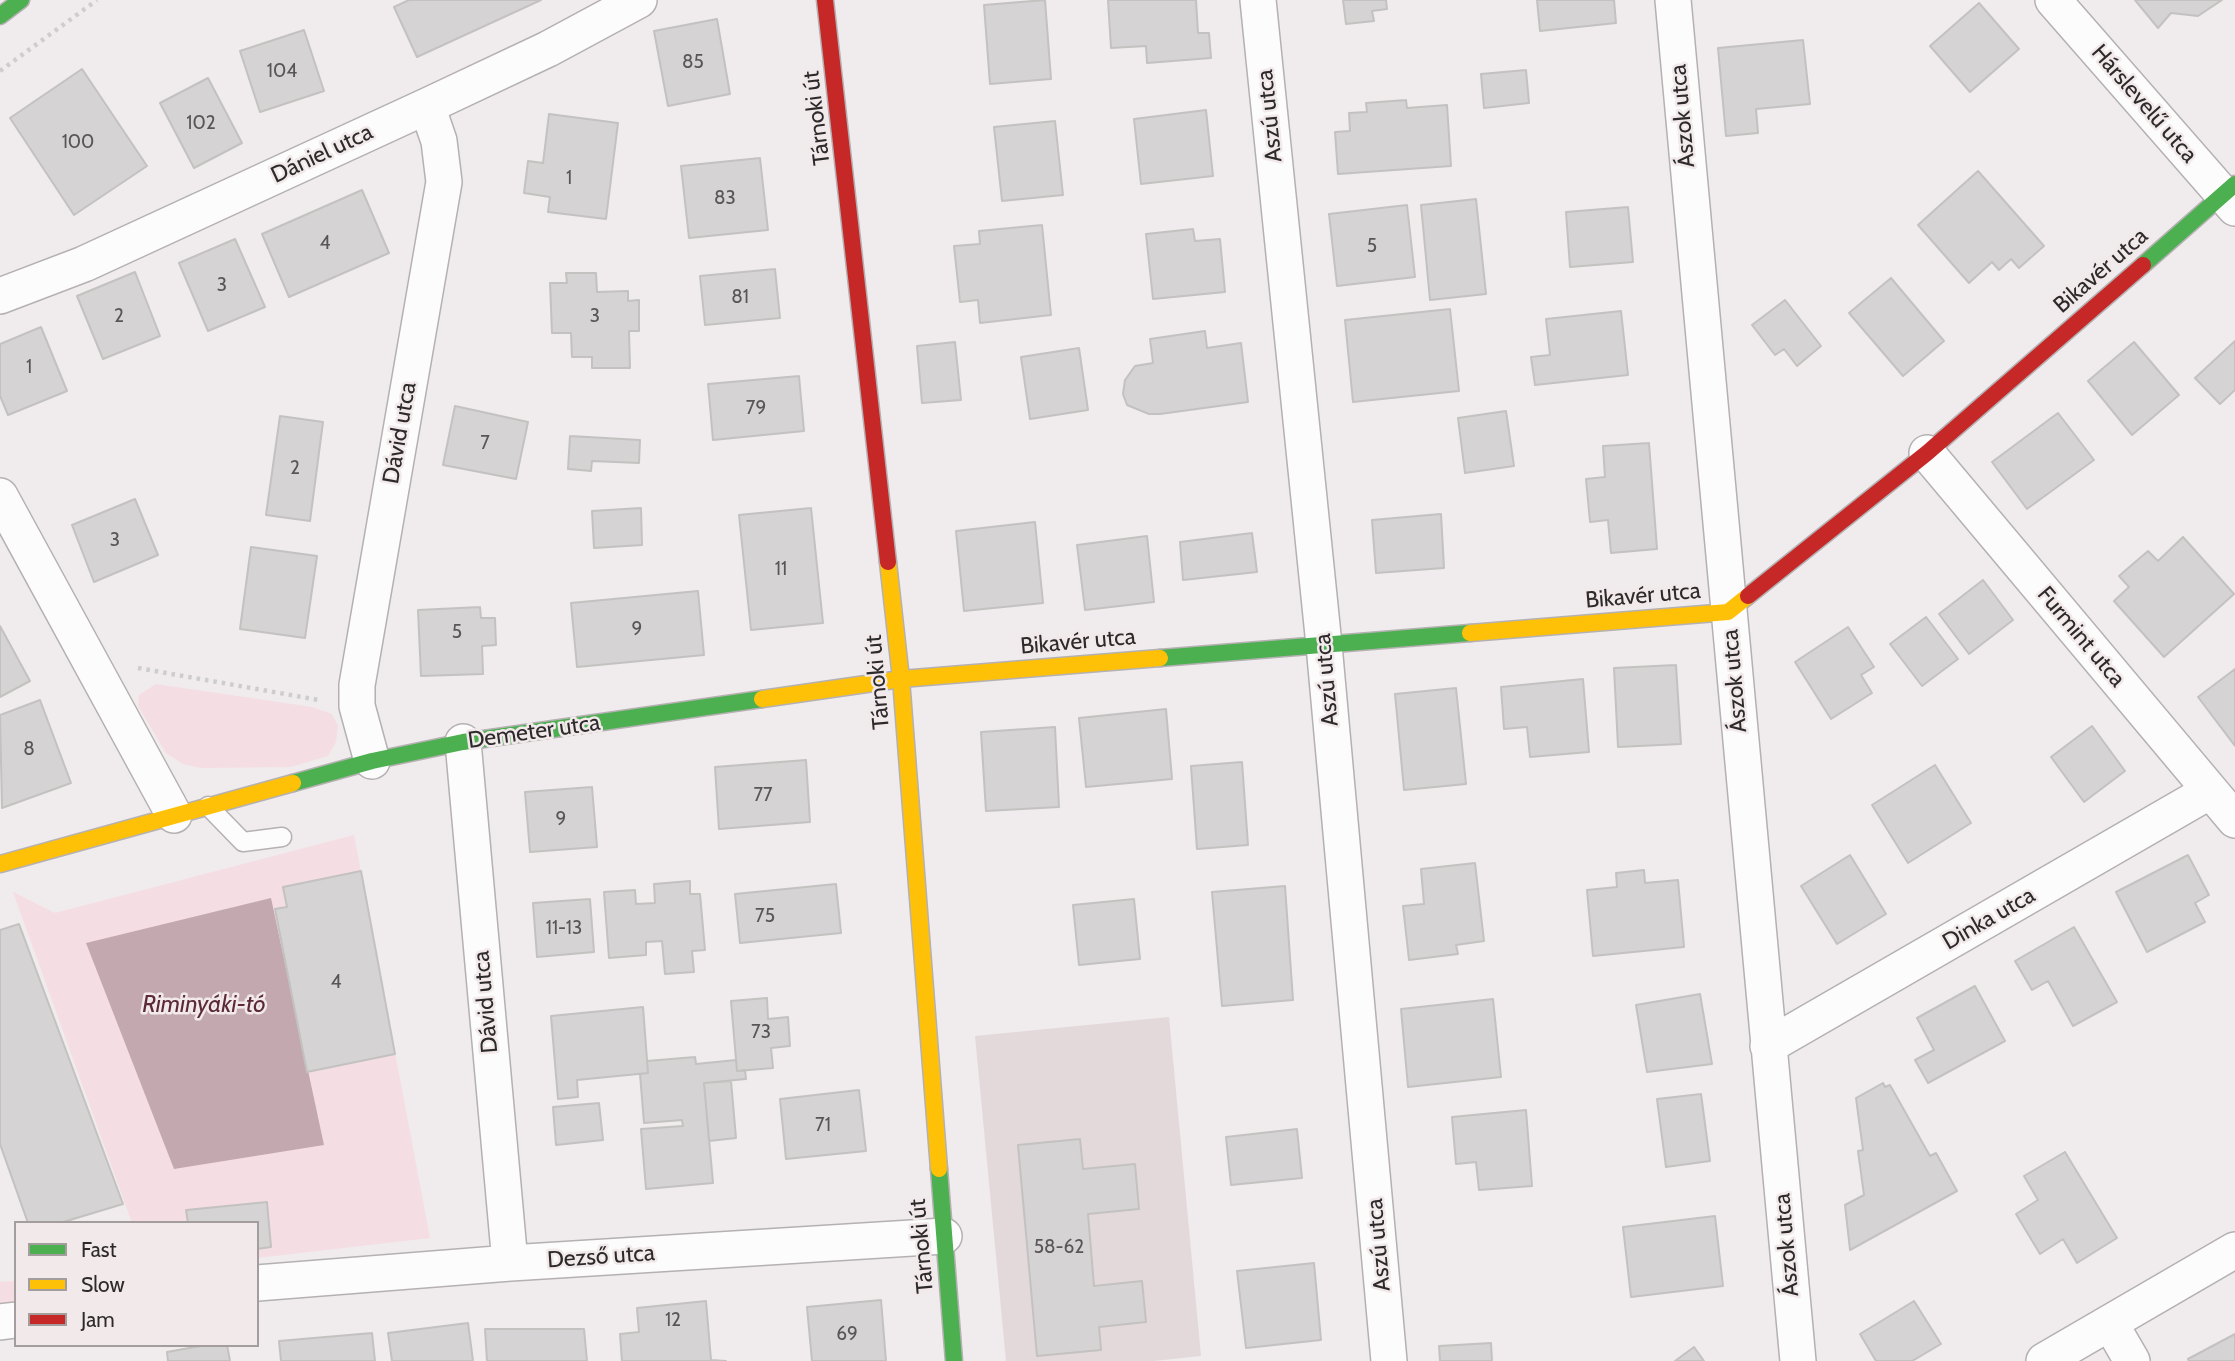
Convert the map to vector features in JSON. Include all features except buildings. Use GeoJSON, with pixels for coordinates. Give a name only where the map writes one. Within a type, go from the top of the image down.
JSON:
{"type":"FeatureCollection","features":[{"type":"Feature","properties":{"kind":"street"},"geometry":{"type":"LineString","coordinates":[[0,16],[21,0]]}},
{"type":"Feature","properties":{"kind":"street","name":"Dániel utca"},"geometry":{"type":"LineString","coordinates":[[0,296],[84,264],[427,106],[548,49],[639,0]]}},
{"type":"Feature","properties":{"kind":"street","name":"Tárnoki út"},"geometry":{"type":"LineString","coordinates":[[825,0],[901,679],[954,1361]]}},
{"type":"Feature","properties":{"kind":"street","name":"Aszú utca"},"geometry":{"type":"LineString","coordinates":[[1258,0],[1324,645],[1389,1361]]}},
{"type":"Feature","properties":{"kind":"street","name":"Ászok utca"},"geometry":{"type":"LineString","coordinates":[[1672,0],[1798,1361]]}},
{"type":"Feature","properties":{"kind":"street","name":"Hárslevelű utca"},"geometry":{"type":"LineString","coordinates":[[2053,0],[2231,196]]}},
{"type":"Feature","properties":{"kind":"street","name":"Dávid utca"},"geometry":{"type":"LineString","coordinates":[[372,761],[357,706],[357,685],[444,182],[439,141],[427,106]]}},
{"type":"Feature","properties":{"kind":"street","name":"Bikavér utca"},"geometry":{"type":"LineString","coordinates":[[901,679],[1728,612],[1927,453],[2231,196]]}},
{"type":"Feature","properties":{"kind":"street","name":"Furmint utca"},"geometry":{"type":"LineString","coordinates":[[1927,453],[2235,820]]}},
{"type":"Feature","properties":{"kind":"street"},"geometry":{"type":"LineString","coordinates":[[0,496],[174,815]]}},
{"type":"Feature","properties":{"kind":"street","name":"Demeter utca"},"geometry":{"type":"LineString","coordinates":[[0,864],[372,761],[463,742],[901,679]]}},
{"type":"Feature","properties":{"kind":"street","name":"Dávid utca"},"geometry":{"type":"LineString","coordinates":[[463,742],[510,1263]]}},
{"type":"Feature","properties":{"kind":"street","name":"Dinka utca"},"geometry":{"type":"LineString","coordinates":[[1768,1046],[2210,791]]}},
{"type":"Feature","properties":{"kind":"street","name":"Dezső utca"},"geometry":{"type":"LineString","coordinates":[[259,1283],[510,1263],[944,1236]]}},
{"type":"Feature","properties":{"kind":"street"},"geometry":{"type":"LineString","coordinates":[[2044,1361],[2235,1250]]}},
{"type":"Feature","properties":{"kind":"street"},"geometry":{"type":"LineString","coordinates":[[2110,1323],[2132,1361]]}},
{"type":"Feature","properties":{"kind":"lane"},"geometry":{"type":"LineString","coordinates":[[208,806],[243,842],[282,837]]}},
{"type":"Feature","properties":{"kind":"path"},"geometry":{"type":"LineString","coordinates":[[0,71],[97,0]]}},
{"type":"Feature","properties":{"kind":"path"},"geometry":{"type":"LineString","coordinates":[[89,659],[357,706]]}},
{"type":"Feature","properties":{"kind":"shaded area"},"geometry":{"type":"Polygon","coordinates":[[[156,684],[312,707],[332,714],[338,726],[336,742],[328,756],[291,767],[201,768],[183,764],[166,753],[138,706],[139,695],[156,684]]]}},
{"type":"Feature","properties":{"kind":"shaded area"},"geometry":{"type":"Polygon","coordinates":[[[354,835],[430,1238],[259,1258],[259,1221],[131,1221],[13,892],[55,913],[354,835]]]}},
{"type":"Feature","properties":{"kind":"shaded area"},"geometry":{"type":"Polygon","coordinates":[[[1169,1017],[1201,1356],[1154,1361],[1006,1361],[975,1036],[1169,1017]]]}},
{"type":"Feature","properties":{"kind":"shaded area"},"geometry":{"type":"Polygon","coordinates":[[[14,1281],[14,1304],[0,1306],[0,1282],[14,1281]]]}},
{"type":"Feature","properties":{"kind":"water","name":"Riminyáki-tó"},"geometry":{"type":"Polygon","coordinates":[[[271,898],[324,1145],[174,1169],[86,943],[271,898]]]}},
{"type":"Feature","properties":{"kind":"traffic: fast"},"geometry":{"type":"LineString","coordinates":[[0,16],[21,0]]}},
{"type":"Feature","properties":{"kind":"traffic: fast"},"geometry":{"type":"LineString","coordinates":[[2143,265],[2235,184]]}},
{"type":"Feature","properties":{"kind":"traffic: fast"},"geometry":{"type":"LineString","coordinates":[[1160,658],[1470,633]]}},
{"type":"Feature","properties":{"kind":"traffic: fast"},"geometry":{"type":"LineString","coordinates":[[293,783],[372,761],[463,742],[762,699]]}},
{"type":"Feature","properties":{"kind":"traffic: fast"},"geometry":{"type":"LineString","coordinates":[[939,1169],[954,1361]]}},
{"type":"Feature","properties":{"kind":"traffic: slow"},"geometry":{"type":"LineString","coordinates":[[888,562],[901,679],[939,1169]]}},
{"type":"Feature","properties":{"kind":"traffic: slow"},"geometry":{"type":"LineString","coordinates":[[1470,633],[1728,612],[1748,596]]}},
{"type":"Feature","properties":{"kind":"traffic: slow"},"geometry":{"type":"LineString","coordinates":[[762,699],[901,679],[1160,658]]}},
{"type":"Feature","properties":{"kind":"traffic: slow"},"geometry":{"type":"LineString","coordinates":[[0,864],[293,783]]}},
{"type":"Feature","properties":{"kind":"traffic: jam"},"geometry":{"type":"LineString","coordinates":[[825,0],[888,562]]}},
{"type":"Feature","properties":{"kind":"traffic: jam"},"geometry":{"type":"LineString","coordinates":[[1748,596],[1927,453],[2143,265]]}}]}
